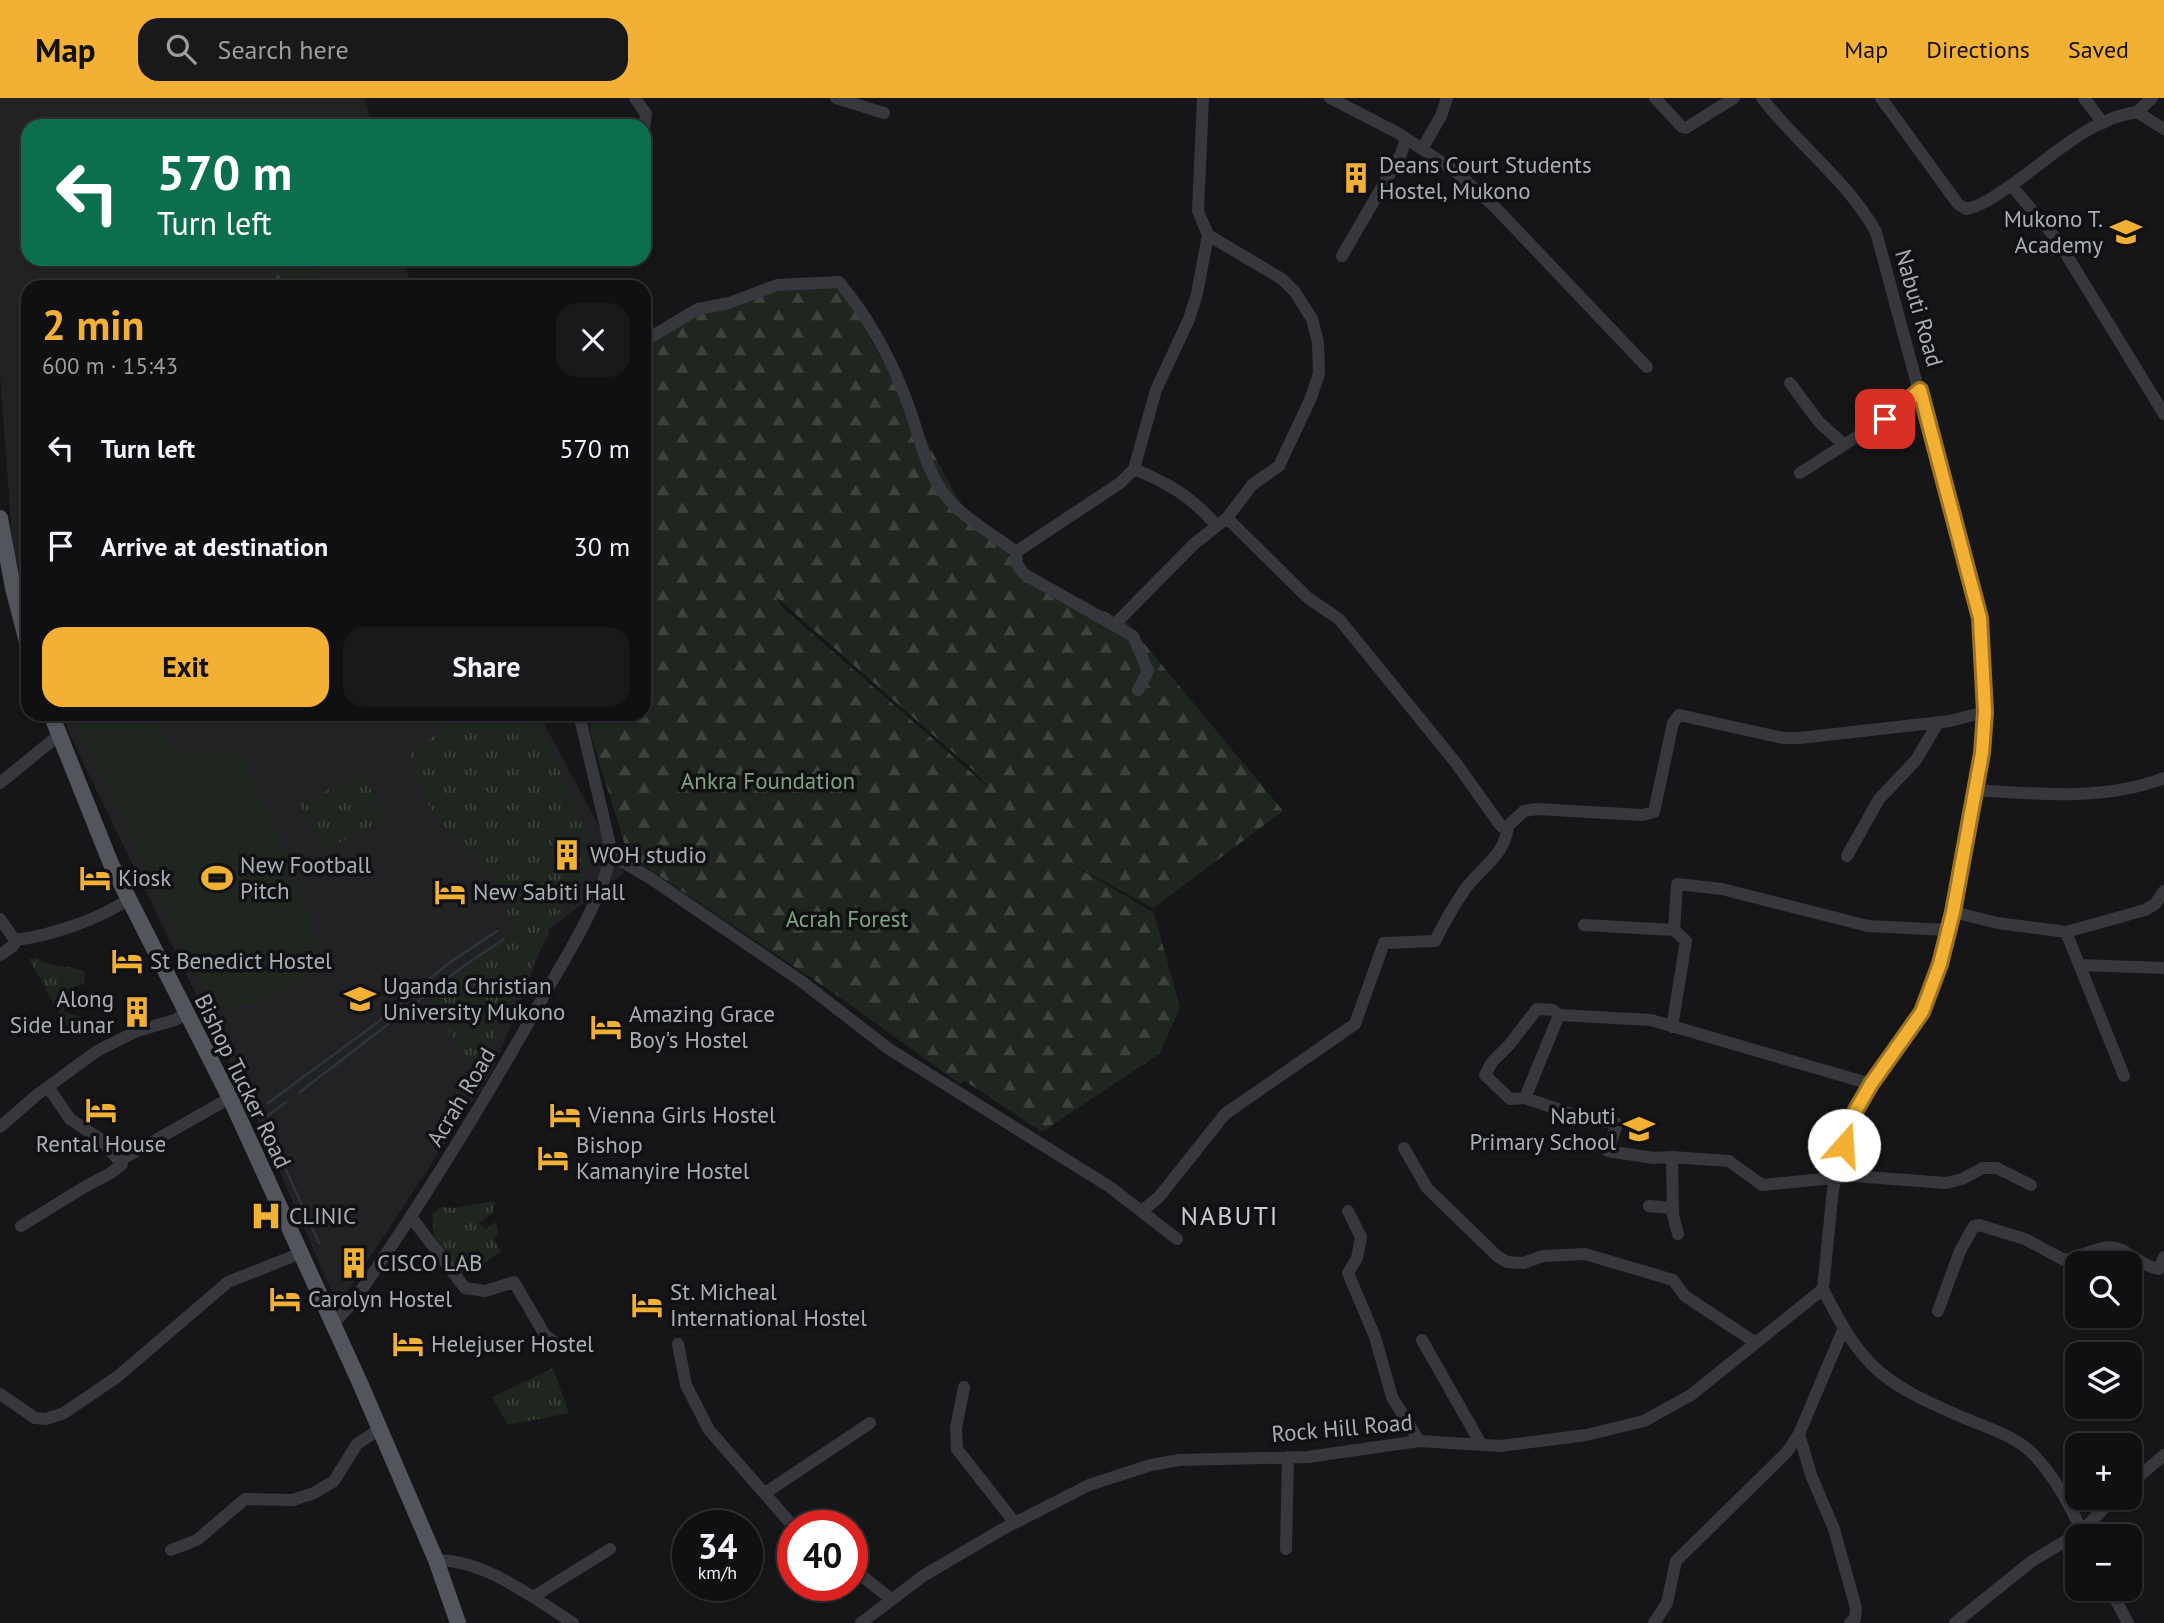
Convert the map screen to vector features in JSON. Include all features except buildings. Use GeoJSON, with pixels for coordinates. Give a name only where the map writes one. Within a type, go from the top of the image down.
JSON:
{"type":"FeatureCollection","features":[{"type":"Feature","properties":{"kind":"main road"},"geometry":{"type":"LineString","coordinates":[[0,518],[6,588],[21,628]]}},
{"type":"Feature","properties":{"kind":"main road","name":"Bishop Tucker Road"},"geometry":{"type":"LineString","coordinates":[[54,721],[128,899],[230,1098],[333,1324],[436,1560],[458,1623]]}},
{"type":"Feature","properties":{"kind":"street"},"geometry":{"type":"LineString","coordinates":[[635,98],[646,114],[645,119]]}},
{"type":"Feature","properties":{"kind":"street"},"geometry":{"type":"LineString","coordinates":[[836,98],[884,113]]}},
{"type":"Feature","properties":{"kind":"street"},"geometry":{"type":"LineString","coordinates":[[1016,552],[1120,483],[1134,469],[1156,390],[1197,294],[1208,235],[1198,211],[1203,98]]}},
{"type":"Feature","properties":{"kind":"street"},"geometry":{"type":"LineString","coordinates":[[1330,98],[1406,139],[1479,191],[1647,366]]}},
{"type":"Feature","properties":{"kind":"street"},"geometry":{"type":"LineString","coordinates":[[1422,149],[1441,116],[1447,98]]}},
{"type":"Feature","properties":{"kind":"street"},"geometry":{"type":"LineString","coordinates":[[1655,98],[1686,128],[1734,98]]}},
{"type":"Feature","properties":{"kind":"street","name":"Nabuti Road"},"geometry":{"type":"LineString","coordinates":[[1762,98],[1781,122],[1851,192],[1876,232],[1980,618],[1985,712],[1975,790],[1948,930],[1922,1012],[1856,1110],[1836,1178],[1823,1289]]}},
{"type":"Feature","properties":{"kind":"street"},"geometry":{"type":"LineString","coordinates":[[1881,98],[1958,204],[1966,209],[1974,208],[2011,185],[2103,123],[2121,114],[2137,112],[2152,98]]}},
{"type":"Feature","properties":{"kind":"street"},"geometry":{"type":"LineString","coordinates":[[2084,98],[2103,123]]}},
{"type":"Feature","properties":{"kind":"street"},"geometry":{"type":"LineString","coordinates":[[2137,112],[2164,129]]}},
{"type":"Feature","properties":{"kind":"street"},"geometry":{"type":"LineString","coordinates":[[1342,256],[1401,154],[1406,139]]}},
{"type":"Feature","properties":{"kind":"street"},"geometry":{"type":"LineString","coordinates":[[2011,185],[2058,241],[2164,414]]}},
{"type":"Feature","properties":{"kind":"street"},"geometry":{"type":"LineString","coordinates":[[1115,624],[1222,522],[1252,485],[1279,466],[1310,400],[1320,362],[1312,319],[1290,286],[1208,235]]}},
{"type":"Feature","properties":{"kind":"street"},"geometry":{"type":"LineString","coordinates":[[651,337],[698,309],[729,303],[777,285],[839,282],[867,317],[882,344],[901,386],[925,455],[943,492],[1016,552],[1017,564],[1024,574],[1133,636],[1145,658],[1148,671],[1138,690]]}},
{"type":"Feature","properties":{"kind":"street"},"geometry":{"type":"LineString","coordinates":[[1790,383],[1819,422],[1842,443]]}},
{"type":"Feature","properties":{"kind":"street"},"geometry":{"type":"LineString","coordinates":[[1800,473],[1842,443],[1897,411],[1920,390]]}},
{"type":"Feature","properties":{"kind":"street"},"geometry":{"type":"LineString","coordinates":[[1134,469],[1187,495],[1222,522],[1308,598],[1339,619],[1456,763],[1502,827],[1508,826],[1524,811],[1537,809],[1642,815],[1654,811],[1673,723],[1679,715],[1791,738],[1938,723],[1985,712]]}},
{"type":"Feature","properties":{"kind":"street","name":"Acrah Road"},"geometry":{"type":"LineString","coordinates":[[333,1324],[353,1302],[476,1115],[562,965],[594,903],[611,855],[608,832],[581,721]]}},
{"type":"Feature","properties":{"kind":"street"},"geometry":{"type":"LineString","coordinates":[[1847,856],[1879,799],[1916,760],[1938,723]]}},
{"type":"Feature","properties":{"kind":"street"},"geometry":{"type":"LineString","coordinates":[[0,783],[59,735]]}},
{"type":"Feature","properties":{"kind":"street"},"geometry":{"type":"LineString","coordinates":[[1975,790],[2081,793],[2118,790],[2164,778]]}},
{"type":"Feature","properties":{"kind":"street"},"geometry":{"type":"LineString","coordinates":[[1143,1210],[1158,1196],[1225,1114],[1355,1024],[1384,943],[1435,941],[1467,887],[1498,856],[1507,842],[1508,826]]}},
{"type":"Feature","properties":{"kind":"street"},"geometry":{"type":"LineString","coordinates":[[611,855],[650,878],[801,981],[889,1049],[1042,1143],[1143,1210],[1177,1239]]}},
{"type":"Feature","properties":{"kind":"street"},"geometry":{"type":"LineString","coordinates":[[1674,930],[1677,884],[1722,889],[1868,926],[1948,930]]}},
{"type":"Feature","properties":{"kind":"street"},"geometry":{"type":"LineString","coordinates":[[1953,912],[1998,923],[2066,932],[2145,910],[2155,904],[2164,891]]}},
{"type":"Feature","properties":{"kind":"street"},"geometry":{"type":"LineString","coordinates":[[15,940],[91,920],[128,899]]}},
{"type":"Feature","properties":{"kind":"street"},"geometry":{"type":"LineString","coordinates":[[0,919],[15,940]]}},
{"type":"Feature","properties":{"kind":"street"},"geometry":{"type":"LineString","coordinates":[[1584,925],[1674,930],[1686,941],[1672,1027]]}},
{"type":"Feature","properties":{"kind":"street"},"geometry":{"type":"LineString","coordinates":[[2066,932],[2124,1076]]}},
{"type":"Feature","properties":{"kind":"street"},"geometry":{"type":"LineString","coordinates":[[0,955],[14,945],[15,940]]}},
{"type":"Feature","properties":{"kind":"street"},"geometry":{"type":"LineString","coordinates":[[2080,965],[2164,968]]}},
{"type":"Feature","properties":{"kind":"street"},"geometry":{"type":"LineString","coordinates":[[1871,1084],[1651,1020],[1559,1015],[1553,1010],[1537,1009],[1492,1062],[1485,1075],[1510,1099],[1525,1098],[1578,1116],[1617,1124],[1608,1151],[1654,1158],[1728,1161],[1762,1185],[1854,1176],[1946,1183],[1962,1179],[1983,1168],[1997,1168],[2031,1185]]}},
{"type":"Feature","properties":{"kind":"street"},"geometry":{"type":"LineString","coordinates":[[0,1127],[97,1051],[137,1031],[175,1020],[185,1014]]}},
{"type":"Feature","properties":{"kind":"street"},"geometry":{"type":"LineString","coordinates":[[1525,1098],[1559,1015]]}},
{"type":"Feature","properties":{"kind":"street"},"geometry":{"type":"LineString","coordinates":[[48,1087],[70,1119],[100,1139],[121,1164]]}},
{"type":"Feature","properties":{"kind":"street"},"geometry":{"type":"LineString","coordinates":[[21,1226],[86,1186],[111,1174],[121,1164],[122,1159],[230,1098]]}},
{"type":"Feature","properties":{"kind":"street"},"geometry":{"type":"LineString","coordinates":[[1404,1148],[1427,1188],[1441,1204],[1507,1262],[1522,1263],[1543,1256],[1574,1254],[1625,1264],[1673,1280],[1685,1296],[1756,1343]]}},
{"type":"Feature","properties":{"kind":"street"},"geometry":{"type":"LineString","coordinates":[[1672,1157],[1673,1208],[1678,1234]]}},
{"type":"Feature","properties":{"kind":"street"},"geometry":{"type":"LineString","coordinates":[[1649,1206],[1673,1208]]}},
{"type":"Feature","properties":{"kind":"street"},"geometry":{"type":"LineString","coordinates":[[1348,1211],[1361,1237],[1357,1258],[1348,1273],[1375,1337],[1392,1396],[1419,1441]]}},
{"type":"Feature","properties":{"kind":"street"},"geometry":{"type":"LineString","coordinates":[[411,1217],[465,1288],[485,1291],[514,1282],[545,1335],[560,1347]]}},
{"type":"Feature","properties":{"kind":"street"},"geometry":{"type":"LineString","coordinates":[[1938,1311],[1960,1251],[1974,1227],[1979,1225],[2025,1240],[2064,1260],[2106,1247],[2118,1248],[2147,1267],[2159,1269],[2164,1257]]}},
{"type":"Feature","properties":{"kind":"street"},"geometry":{"type":"LineString","coordinates":[[0,1394],[35,1418],[46,1419],[64,1413],[117,1377],[228,1282],[301,1253]]}},
{"type":"Feature","properties":{"kind":"street"},"geometry":{"type":"LineString","coordinates":[[1823,1289],[1843,1330],[1875,1370],[1902,1390],[2006,1435],[2033,1454],[2052,1479],[2077,1524]]}},
{"type":"Feature","properties":{"kind":"street","name":"Rock Hill Road"},"geometry":{"type":"LineString","coordinates":[[861,1623],[958,1553],[1089,1485],[1151,1465],[1179,1460],[1342,1453],[1419,1441],[1510,1445],[1586,1435],[1644,1421],[1691,1395],[1823,1289]]}},
{"type":"Feature","properties":{"kind":"street"},"geometry":{"type":"LineString","coordinates":[[1654,1623],[1667,1603],[1676,1561],[1787,1452],[1799,1434],[1829,1357],[1843,1330]]}},
{"type":"Feature","properties":{"kind":"street"},"geometry":{"type":"LineString","coordinates":[[1422,1340],[1482,1444]]}},
{"type":"Feature","properties":{"kind":"street"},"geometry":{"type":"LineString","coordinates":[[678,1344],[686,1385],[709,1430],[779,1510]]}},
{"type":"Feature","properties":{"kind":"street"},"geometry":{"type":"LineString","coordinates":[[964,1387],[956,1428],[957,1449],[1015,1522]]}},
{"type":"Feature","properties":{"kind":"street"},"geometry":{"type":"LineString","coordinates":[[765,1493],[870,1423]]}},
{"type":"Feature","properties":{"kind":"street"},"geometry":{"type":"LineString","coordinates":[[171,1550],[197,1540],[245,1499],[293,1500],[325,1488],[341,1472],[352,1450],[380,1429]]}},
{"type":"Feature","properties":{"kind":"street"},"geometry":{"type":"LineString","coordinates":[[1799,1434],[1811,1475],[1840,1552],[1856,1608],[1855,1619],[1850,1623]]}},
{"type":"Feature","properties":{"kind":"street"},"geometry":{"type":"LineString","coordinates":[[2142,1474],[2164,1455]]}},
{"type":"Feature","properties":{"kind":"street"},"geometry":{"type":"LineString","coordinates":[[1286,1549],[1288,1457]]}},
{"type":"Feature","properties":{"kind":"street"},"geometry":{"type":"LineString","coordinates":[[2092,1524],[2104,1510]]}},
{"type":"Feature","properties":{"kind":"street"},"geometry":{"type":"LineString","coordinates":[[1955,1623],[1973,1618],[2032,1561],[2065,1544]]}},
{"type":"Feature","properties":{"kind":"street"},"geometry":{"type":"LineString","coordinates":[[533,1597],[610,1549]]}},
{"type":"Feature","properties":{"kind":"street"},"geometry":{"type":"LineString","coordinates":[[436,1560],[467,1565],[533,1597],[573,1623]]}},
{"type":"Feature","properties":{"kind":"street"},"geometry":{"type":"LineString","coordinates":[[868,1581],[891,1599]]}},
{"type":"Feature","properties":{"kind":"street"},"geometry":{"type":"LineString","coordinates":[[2116,1601],[2128,1623]]}},
{"type":"Feature","properties":{"kind":"shaded area"},"geometry":{"type":"Polygon","coordinates":[[[0,98],[365,98],[370,119],[21,119],[21,266],[406,266],[409,280],[21,280],[21,588],[14,565],[0,376],[0,98]]]}},
{"type":"Feature","properties":{"kind":"shaded area","name":"Uganda Christian University Mukono"},"geometry":{"type":"Polygon","coordinates":[[[65,721],[543,721],[624,873],[549,929],[493,1070],[338,1306],[255,1115],[71,738],[65,721]]]}},
{"type":"Feature","properties":{"kind":"green space"},"geometry":{"type":"Polygon","coordinates":[[[274,266],[320,266],[318,274],[305,276],[302,280],[277,280],[274,266]]]}},
{"type":"Feature","properties":{"kind":"green space"},"geometry":{"type":"Polygon","coordinates":[[[839,282],[967,515],[1023,569],[1127,623],[1283,811],[1153,908],[1063,859],[1154,913],[1180,1008],[1159,1054],[1042,1132],[965,1081],[960,1084],[838,996],[628,855],[591,735],[590,721],[651,721],[651,336],[698,309],[777,284],[839,282]],[[775,596],[783,608],[989,788],[974,771],[775,596]]]}},
{"type":"Feature","properties":{"kind":"green space"},"geometry":{"type":"Polygon","coordinates":[[[74,721],[159,721],[174,754],[240,752],[299,886],[315,938],[316,956],[311,969],[302,980],[289,989],[257,1001],[213,1009],[74,721]]]}},
{"type":"Feature","properties":{"kind":"green space"},"geometry":{"type":"Polygon","coordinates":[[[436,721],[539,721],[596,856],[549,929],[548,936],[475,1071],[427,997],[510,932],[502,895],[493,880],[435,816],[420,784],[409,750],[438,734],[436,721]]]}},
{"type":"Feature","properties":{"kind":"green space"},"geometry":{"type":"Polygon","coordinates":[[[362,772],[386,819],[324,850],[300,804],[362,772]]]}},
{"type":"Feature","properties":{"kind":"green space"},"geometry":{"type":"Polygon","coordinates":[[[37,958],[49,964],[85,972],[84,984],[75,986],[63,1012],[81,1017],[97,1029],[91,1034],[67,1027],[29,959],[37,958]]]}},
{"type":"Feature","properties":{"kind":"green space"},"geometry":{"type":"Polygon","coordinates":[[[495,1201],[492,1214],[478,1223],[485,1229],[496,1222],[499,1233],[493,1239],[501,1251],[479,1267],[456,1274],[434,1235],[432,1214],[442,1207],[455,1208],[495,1201]]]}},
{"type":"Feature","properties":{"kind":"green space"},"geometry":{"type":"Polygon","coordinates":[[[553,1368],[569,1413],[508,1425],[492,1397],[553,1368]]]}},
{"type":"Feature","properties":{"kind":"waterway"},"geometry":{"type":"LineString","coordinates":[[268,1103],[374,1025],[449,963],[497,931]]}},
{"type":"Feature","properties":{"kind":"waterway"},"geometry":{"type":"LineString","coordinates":[[300,1092],[465,965],[504,939]]}},
{"type":"Feature","properties":{"kind":"waterway"},"geometry":{"type":"LineString","coordinates":[[286,1102],[263,1119],[319,1243]]}},
{"type":"Feature","properties":{"kind":"place","name":"Deans Court Students Hostel, Mukono"},"geometry":{"type":"Point","coordinates":[1356,178]}},
{"type":"Feature","properties":{"kind":"place","name":"Mukono T. Academy"},"geometry":{"type":"Point","coordinates":[2126,232]}},
{"type":"Feature","properties":{"kind":"place","name":"WOH studio"},"geometry":{"type":"Point","coordinates":[567,855]}},
{"type":"Feature","properties":{"kind":"place","name":"Kiosk"},"geometry":{"type":"Point","coordinates":[95,878]}},
{"type":"Feature","properties":{"kind":"place","name":"New Football Pitch"},"geometry":{"type":"Point","coordinates":[217,878]}},
{"type":"Feature","properties":{"kind":"place","name":"New Sabiti Hall"},"geometry":{"type":"Point","coordinates":[450,892]}},
{"type":"Feature","properties":{"kind":"place","name":"St Benedict Hostel"},"geometry":{"type":"Point","coordinates":[127,961]}},
{"type":"Feature","properties":{"kind":"place","name":"Uganda Christian University Mukono"},"geometry":{"type":"Point","coordinates":[360,999]}},
{"type":"Feature","properties":{"kind":"place","name":"Along Side Lunar"},"geometry":{"type":"Point","coordinates":[137,1012]}},
{"type":"Feature","properties":{"kind":"place","name":"Amazing Grace Boy's Hostel"},"geometry":{"type":"Point","coordinates":[606,1027]}},
{"type":"Feature","properties":{"kind":"place","name":"Rental House"},"geometry":{"type":"Point","coordinates":[101,1110]}},
{"type":"Feature","properties":{"kind":"place","name":"Vienna Girls Hostel"},"geometry":{"type":"Point","coordinates":[565,1115]}},
{"type":"Feature","properties":{"kind":"place","name":"Nabuti Primary School"},"geometry":{"type":"Point","coordinates":[1639,1129]}},
{"type":"Feature","properties":{"kind":"place","name":"Bishop Kamanyire Hostel"},"geometry":{"type":"Point","coordinates":[553,1158]}},
{"type":"Feature","properties":{"kind":"place","name":"CLINIC"},"geometry":{"type":"Point","coordinates":[266,1216]}},
{"type":"Feature","properties":{"kind":"place","name":"CISCO LAB"},"geometry":{"type":"Point","coordinates":[354,1263]}},
{"type":"Feature","properties":{"kind":"place","name":"Carolyn Hostel"},"geometry":{"type":"Point","coordinates":[285,1299]}},
{"type":"Feature","properties":{"kind":"place","name":"St. Micheal International Hostel"},"geometry":{"type":"Point","coordinates":[647,1305]}},
{"type":"Feature","properties":{"kind":"place","name":"Helejuser Hostel"},"geometry":{"type":"Point","coordinates":[408,1344]}},
{"type":"Feature","properties":{"kind":"district","name":"NABUTI"},"geometry":{"type":"Point","coordinates":[1230,1216]}},
{"type":"Feature","properties":{"kind":"route"},"geometry":{"type":"LineString","coordinates":[[1844,1145],[1856,1110],[1871,1084],[1922,1012],[1940,964],[1953,912],[1982,753],[1985,712],[1980,618],[1920,390],[1885,419]]}},
{"type":"Feature","properties":{"kind":"park label","name":"Ankra Foundation"},"geometry":{"type":"Point","coordinates":[768,781]}},
{"type":"Feature","properties":{"kind":"park label","name":"Acrah Forest"},"geometry":{"type":"Point","coordinates":[847,919]}}]}
